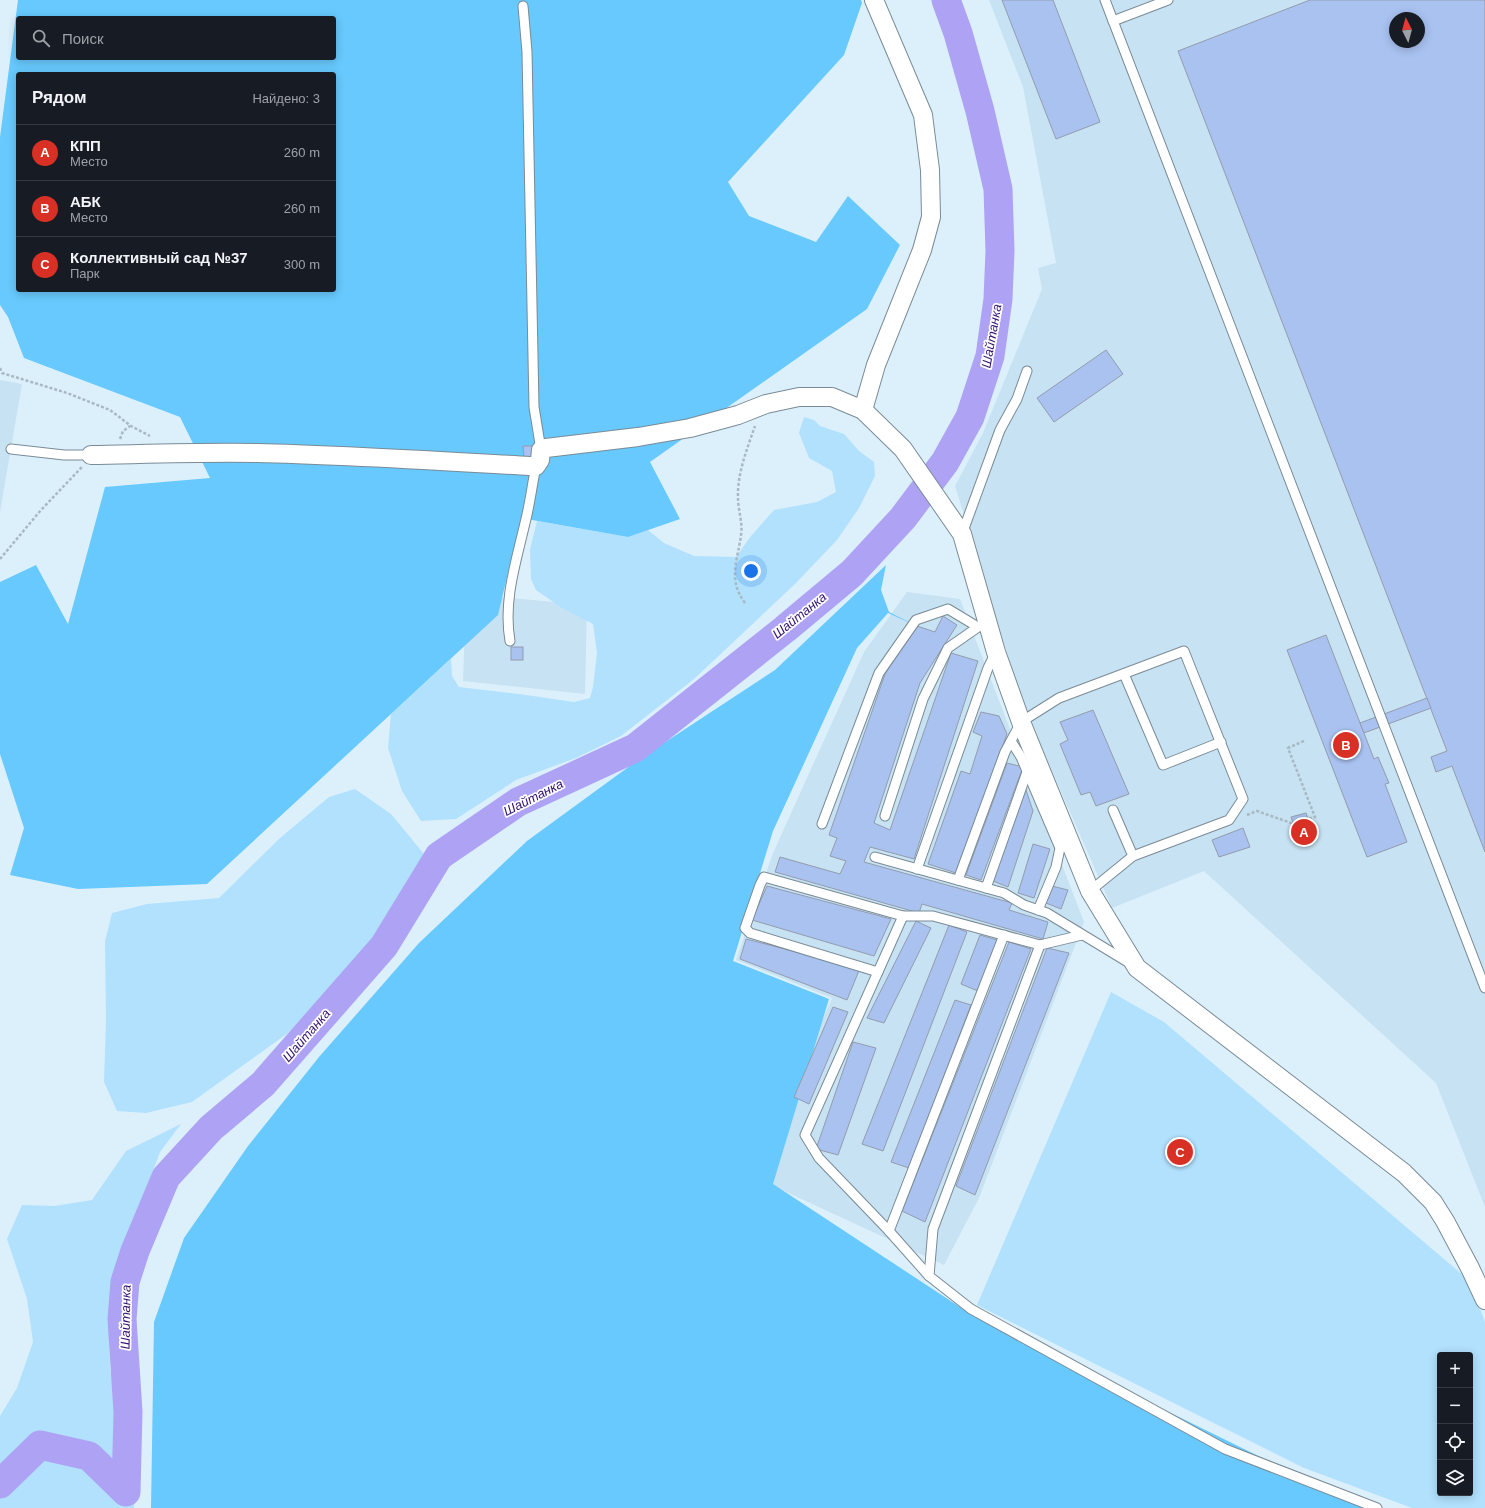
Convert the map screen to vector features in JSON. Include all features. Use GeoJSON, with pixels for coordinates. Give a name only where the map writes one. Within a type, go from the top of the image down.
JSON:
{"type":"FeatureCollection","features":[{"type":"Feature","properties":{"kind":"street"},"geometry":{"type":"LineString","coordinates":[[863,410],[876,365],[922,250],[931,217],[930,170],[923,115],[874,0]]}},
{"type":"Feature","properties":{"kind":"street"},"geometry":{"type":"LineString","coordinates":[[91,455],[256,453],[423,459],[538,458],[546,448],[638,437],[690,428],[738,415],[766,404],[799,397],[832,397],[863,410],[903,449],[962,534],[983,624],[996,652],[1021,722],[1090,891],[1137,968],[1404,1173],[1433,1202],[1470,1268],[1485,1300]]}},
{"type":"Feature","properties":{"kind":"lane"},"geometry":{"type":"LineString","coordinates":[[1105,0],[1485,988]]}},
{"type":"Feature","properties":{"kind":"lane"},"geometry":{"type":"LineString","coordinates":[[1113,21],[1168,0]]}},
{"type":"Feature","properties":{"kind":"lane"},"geometry":{"type":"LineString","coordinates":[[510,641],[507,614],[510,587],[526,521],[538,458],[534,407],[527,52],[523,6]]}},
{"type":"Feature","properties":{"kind":"lane"},"geometry":{"type":"LineString","coordinates":[[962,534],[1000,430],[1017,398],[1027,371]]}},
{"type":"Feature","properties":{"kind":"lane"},"geometry":{"type":"LineString","coordinates":[[11,449],[64,455],[91,455]]}},
{"type":"Feature","properties":{"kind":"lane"},"geometry":{"type":"LineString","coordinates":[[822,824],[879,673],[916,620],[948,609],[983,624]]}},
{"type":"Feature","properties":{"kind":"lane"},"geometry":{"type":"LineString","coordinates":[[885,816],[924,699],[948,648],[983,624]]}},
{"type":"Feature","properties":{"kind":"lane"},"geometry":{"type":"LineString","coordinates":[[958,880],[1005,752],[1021,722],[1059,698],[1184,651],[1243,799],[1229,820],[1133,856],[1090,891]]}},
{"type":"Feature","properties":{"kind":"lane"},"geometry":{"type":"LineString","coordinates":[[917,869],[988,668],[996,652]]}},
{"type":"Feature","properties":{"kind":"lane"},"geometry":{"type":"LineString","coordinates":[[1124,674],[1163,765],[1220,742]]}},
{"type":"Feature","properties":{"kind":"lane"},"geometry":{"type":"LineString","coordinates":[[1011,741],[1021,757],[1060,848],[1056,867],[1038,910]]}},
{"type":"Feature","properties":{"kind":"lane"},"geometry":{"type":"LineString","coordinates":[[986,888],[1027,772]]}},
{"type":"Feature","properties":{"kind":"lane"},"geometry":{"type":"LineString","coordinates":[[1113,810],[1133,856]]}},
{"type":"Feature","properties":{"kind":"lane"},"geometry":{"type":"LineString","coordinates":[[876,857],[1004,893],[1024,904],[1047,913],[1137,968]]}},
{"type":"Feature","properties":{"kind":"lane"},"geometry":{"type":"LineString","coordinates":[[878,972],[750,932],[745,928],[764,877],[903,916],[934,916],[1040,945],[1082,935]]}},
{"type":"Feature","properties":{"kind":"lane"},"geometry":{"type":"LineString","coordinates":[[903,916],[805,1135],[819,1158],[889,1230],[929,1276],[971,1309],[1225,1449],[1377,1508]]}},
{"type":"Feature","properties":{"kind":"lane"},"geometry":{"type":"LineString","coordinates":[[889,1230],[1004,935]]}},
{"type":"Feature","properties":{"kind":"lane"},"geometry":{"type":"LineString","coordinates":[[929,1276],[933,1229],[1040,945]]}},
{"type":"Feature","properties":{"kind":"path"},"geometry":{"type":"LineString","coordinates":[[0,368],[1,372],[67,392],[110,410],[131,426],[151,437]]}},
{"type":"Feature","properties":{"kind":"path"},"geometry":{"type":"LineString","coordinates":[[745,603],[741,598],[735,582],[734,567],[742,533],[738,497],[739,482],[755,426],[766,404]]}},
{"type":"Feature","properties":{"kind":"path"},"geometry":{"type":"LineString","coordinates":[[0,559],[41,510],[80,469],[91,455]]}},
{"type":"Feature","properties":{"kind":"path"},"geometry":{"type":"LineString","coordinates":[[1304,741],[1288,748],[1315,817],[1308,820]]}},
{"type":"Feature","properties":{"kind":"path"},"geometry":{"type":"LineString","coordinates":[[1229,820],[1257,812],[1294,824]]}},
{"type":"Feature","properties":{"kind":"shaded area"},"geometry":{"type":"Polygon","coordinates":[[[18,0],[861,0],[862,3],[844,55],[728,182],[749,216],[816,242],[848,196],[900,245],[867,309],[650,462],[680,519],[628,537],[521,518],[498,615],[207,884],[78,889],[10,875],[24,828],[0,754],[0,582],[36,565],[68,624],[105,487],[210,478],[180,417],[24,358],[8,317],[0,305],[0,137],[18,0]]]}},
{"type":"Feature","properties":{"kind":"shaded area"},"geometry":{"type":"Polygon","coordinates":[[[989,0],[1485,0],[1485,1207],[1436,1083],[1204,871],[1112,908],[1024,707],[955,486],[983,433],[1042,289],[1038,268],[1056,263],[1023,87],[989,0]]]}},
{"type":"Feature","properties":{"kind":"shaded area"},"geometry":{"type":"Polygon","coordinates":[[[0,380],[22,384],[0,512],[0,380]]]}},
{"type":"Feature","properties":{"kind":"shaded area"},"geometry":{"type":"Polygon","coordinates":[[[804,417],[814,420],[820,426],[844,434],[859,451],[874,462],[875,476],[859,508],[837,540],[795,584],[694,679],[621,736],[576,758],[516,780],[456,819],[421,821],[402,791],[388,748],[391,714],[451,659],[452,676],[459,687],[574,702],[590,698],[593,687],[597,653],[593,624],[562,608],[536,590],[531,579],[530,549],[537,521],[628,537],[648,530],[664,543],[694,556],[736,557],[751,536],[774,510],[817,502],[836,492],[832,471],[809,458],[799,433],[804,417]]]}},
{"type":"Feature","properties":{"kind":"shaded area"},"geometry":{"type":"Polygon","coordinates":[[[886,565],[881,590],[889,612],[917,626],[888,613],[857,648],[773,831],[733,961],[829,999],[773,1184],[972,1315],[1299,1476],[1373,1508],[151,1508],[154,1322],[184,1238],[248,1146],[319,1057],[419,943],[527,841],[638,760],[775,670],[886,565]]]}},
{"type":"Feature","properties":{"kind":"shaded area"},"geometry":{"type":"Polygon","coordinates":[[[907,592],[960,599],[1084,922],[979,1198],[944,1265],[754,1177],[832,998],[736,960],[773,853],[864,652],[907,592]]]}},
{"type":"Feature","properties":{"kind":"shaded area"},"geometry":{"type":"Polygon","coordinates":[[[466,594],[587,605],[585,694],[463,681],[466,594]]]}},
{"type":"Feature","properties":{"kind":"shaded area"},"geometry":{"type":"Polygon","coordinates":[[[355,789],[391,814],[424,854],[367,950],[288,1033],[192,1102],[146,1113],[117,1111],[104,1082],[106,1020],[105,941],[112,913],[147,904],[219,898],[280,838],[329,797],[355,789]]]}},
{"type":"Feature","properties":{"kind":"shaded area"},"geometry":{"type":"Polygon","coordinates":[[[1111,992],[1164,1022],[1470,1281],[1485,1322],[1485,1508],[1412,1508],[1304,1468],[977,1305],[1111,992]]]}},
{"type":"Feature","properties":{"kind":"shaded area"},"geometry":{"type":"Polygon","coordinates":[[[181,1124],[160,1152],[113,1279],[109,1334],[110,1370],[131,1442],[134,1508],[0,1508],[0,1416],[17,1388],[33,1342],[27,1299],[7,1239],[22,1205],[54,1206],[92,1200],[126,1151],[181,1124]]]}},
{"type":"Feature","properties":{"kind":"building"},"geometry":{"type":"Polygon","coordinates":[[[1002,0],[1053,0],[1100,122],[1056,139],[1002,0]]]}},
{"type":"Feature","properties":{"kind":"building"},"geometry":{"type":"Polygon","coordinates":[[[1310,0],[1485,0],[1485,852],[1452,766],[1436,772],[1431,757],[1447,751],[1178,51],[1310,0]]]}},
{"type":"Feature","properties":{"kind":"building"},"geometry":{"type":"Polygon","coordinates":[[[1106,350],[1123,374],[1054,422],[1037,398],[1106,350]]]}},
{"type":"Feature","properties":{"kind":"building"},"geometry":{"type":"Polygon","coordinates":[[[523,446],[533,446],[533,457],[524,457],[523,446]]]}},
{"type":"Feature","properties":{"kind":"building"},"geometry":{"type":"Polygon","coordinates":[[[943,616],[957,625],[920,683],[874,823],[890,830],[951,653],[978,661],[914,859],[870,847],[864,862],[1012,903],[1009,910],[1048,922],[1043,939],[922,904],[919,913],[775,872],[780,857],[840,874],[846,861],[830,856],[837,838],[829,835],[885,674],[917,626],[935,632],[943,616]]]}},
{"type":"Feature","properties":{"kind":"building"},"geometry":{"type":"Polygon","coordinates":[[[1326,635],[1374,759],[1378,757],[1389,783],[1385,784],[1407,842],[1367,857],[1287,650],[1326,635]]]}},
{"type":"Feature","properties":{"kind":"building"},"geometry":{"type":"Polygon","coordinates":[[[511,647],[523,647],[523,660],[511,660],[511,647]]]}},
{"type":"Feature","properties":{"kind":"building"},"geometry":{"type":"Polygon","coordinates":[[[1427,698],[1431,708],[1364,733],[1360,723],[1427,698]]]}},
{"type":"Feature","properties":{"kind":"building"},"geometry":{"type":"Polygon","coordinates":[[[1093,710],[1129,794],[1096,806],[1090,792],[1081,795],[1060,744],[1068,740],[1060,722],[1093,710]]]}},
{"type":"Feature","properties":{"kind":"building"},"geometry":{"type":"Polygon","coordinates":[[[981,712],[999,716],[1007,734],[956,873],[928,864],[961,771],[970,774],[982,736],[973,732],[981,712]]]}},
{"type":"Feature","properties":{"kind":"building"},"geometry":{"type":"Polygon","coordinates":[[[1007,763],[1023,767],[981,880],[966,875],[1007,763]]]}},
{"type":"Feature","properties":{"kind":"building"},"geometry":{"type":"Polygon","coordinates":[[[1025,787],[1033,811],[1008,887],[993,881],[1025,787]]]}},
{"type":"Feature","properties":{"kind":"building"},"geometry":{"type":"Polygon","coordinates":[[[1306,813],[1315,840],[1301,844],[1291,817],[1306,813]]]}},
{"type":"Feature","properties":{"kind":"building"},"geometry":{"type":"Polygon","coordinates":[[[1243,828],[1250,847],[1219,857],[1212,840],[1243,828]]]}},
{"type":"Feature","properties":{"kind":"building"},"geometry":{"type":"Polygon","coordinates":[[[1033,844],[1050,849],[1034,898],[1018,893],[1033,844]]]}},
{"type":"Feature","properties":{"kind":"building"},"geometry":{"type":"Polygon","coordinates":[[[767,886],[891,919],[874,956],[752,920],[767,886]]]}},
{"type":"Feature","properties":{"kind":"building"},"geometry":{"type":"Polygon","coordinates":[[[1052,886],[1068,890],[1061,909],[1046,903],[1052,886]]]}},
{"type":"Feature","properties":{"kind":"building"},"geometry":{"type":"Polygon","coordinates":[[[916,921],[931,928],[884,1023],[867,1018],[916,921]]]}},
{"type":"Feature","properties":{"kind":"building"},"geometry":{"type":"Polygon","coordinates":[[[949,925],[967,932],[883,1151],[862,1144],[949,925]]]}},
{"type":"Feature","properties":{"kind":"building"},"geometry":{"type":"Polygon","coordinates":[[[980,935],[997,940],[978,991],[961,984],[980,935]]]}},
{"type":"Feature","properties":{"kind":"building"},"geometry":{"type":"Polygon","coordinates":[[[746,939],[860,968],[847,1000],[740,959],[746,939]]]}},
{"type":"Feature","properties":{"kind":"building"},"geometry":{"type":"Polygon","coordinates":[[[1009,942],[1031,949],[925,1222],[902,1211],[1009,942]]]}},
{"type":"Feature","properties":{"kind":"building"},"geometry":{"type":"Polygon","coordinates":[[[1047,948],[1069,953],[975,1195],[956,1186],[1047,948]]]}},
{"type":"Feature","properties":{"kind":"building"},"geometry":{"type":"Polygon","coordinates":[[[955,1000],[971,1005],[909,1168],[891,1162],[955,1000]]]}},
{"type":"Feature","properties":{"kind":"building"},"geometry":{"type":"Polygon","coordinates":[[[833,1007],[848,1012],[809,1104],[794,1097],[833,1007]]]}},
{"type":"Feature","properties":{"kind":"building"},"geometry":{"type":"Polygon","coordinates":[[[853,1042],[876,1048],[838,1155],[816,1149],[853,1042]]]}},
{"type":"Feature","properties":{"kind":"waterway","name":"Шайтанка"},"geometry":{"type":"LineString","coordinates":[[0,1484],[40,1445],[89,1456],[126,1492],[128,1412],[122,1319],[125,1282],[135,1251],[166,1177],[211,1128],[263,1084],[384,946],[439,856],[518,802],[635,748],[785,629],[852,573],[903,518],[945,462],[970,417],[990,356],[998,299],[1000,251],[998,189],[980,111],[958,33],[946,0]]}},
{"type":"Feature","properties":{"kind":"place","name":"АБК"},"geometry":{"type":"Point","coordinates":[1346,745]}},
{"type":"Feature","properties":{"kind":"place","name":"КПП"},"geometry":{"type":"Point","coordinates":[1304,832]}},
{"type":"Feature","properties":{"kind":"place","name":"Коллективный сад №37"},"geometry":{"type":"Point","coordinates":[1180,1152]}}]}
